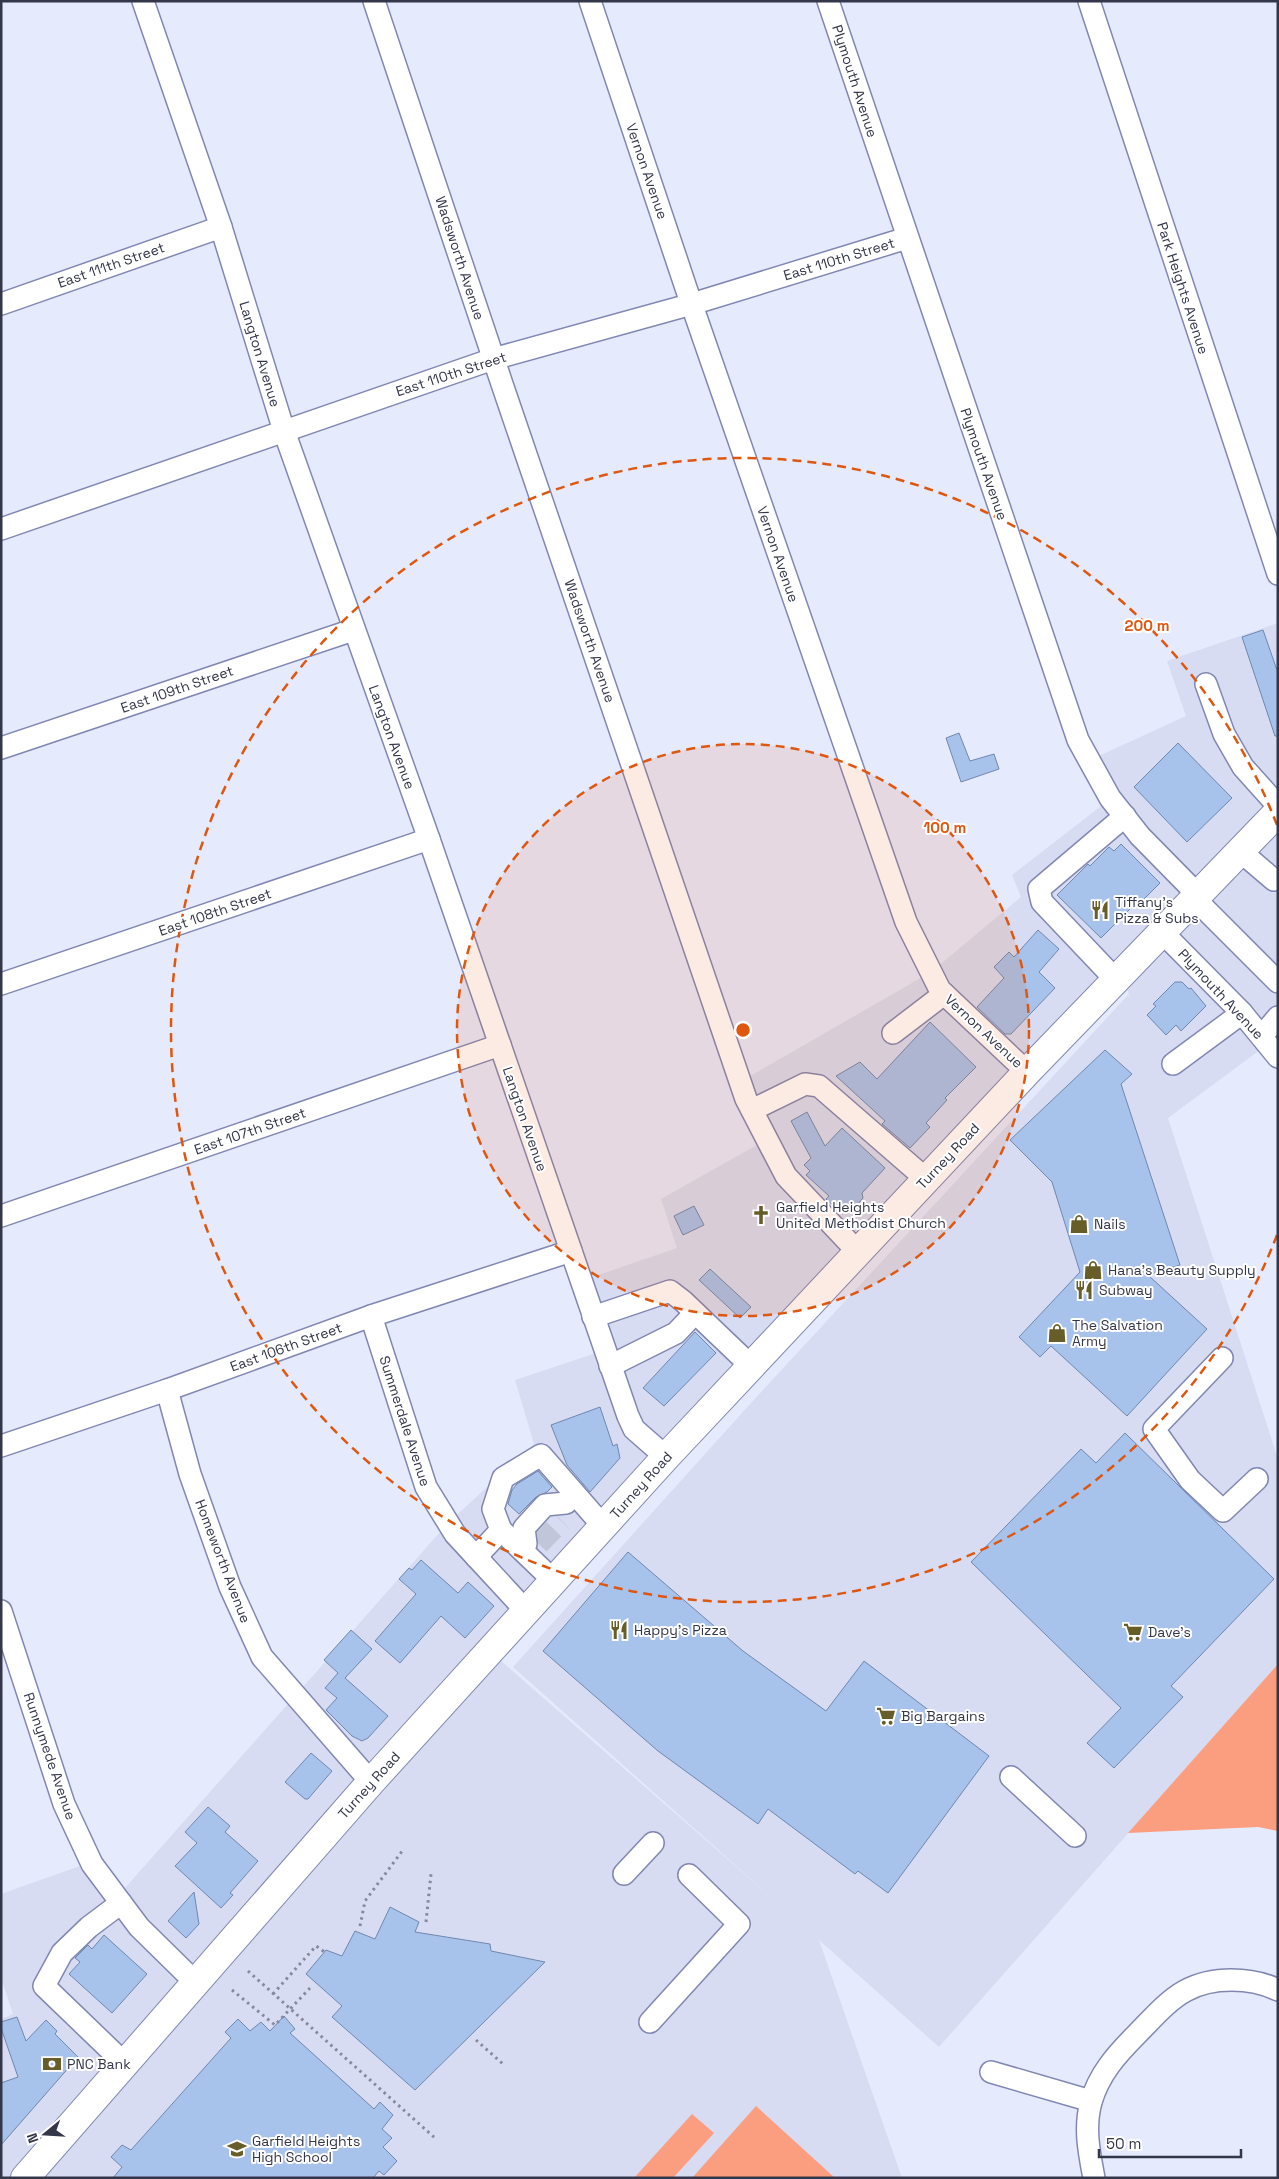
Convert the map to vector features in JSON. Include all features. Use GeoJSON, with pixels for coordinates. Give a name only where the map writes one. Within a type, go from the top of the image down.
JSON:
{"type":"FeatureCollection","features":[{"type":"Feature","properties":{"kind":"main road","name":"Turney Road"},"geometry":{"type":"LineString","coordinates":[[25,2178],[371,1782],[666,1457],[1027,1072],[1278,812]]}},
{"type":"Feature","properties":{"kind":"street","name":"Langton Avenue"},"geometry":{"type":"LineString","coordinates":[[143,1],[221,227],[284,431],[353,630],[429,839],[610,1366],[634,1429],[666,1457]]}},
{"type":"Feature","properties":{"kind":"street","name":"Wadsworth Avenue"},"geometry":{"type":"LineString","coordinates":[[374,1],[493,359],[737,1073],[752,1110],[786,1176],[858,1252]]}},
{"type":"Feature","properties":{"kind":"street","name":"Vernon Avenue"},"geometry":{"type":"LineString","coordinates":[[590,1],[692,304],[906,922],[940,990],[1027,1072]]}},
{"type":"Feature","properties":{"kind":"street","name":"Plymouth Avenue"},"geometry":{"type":"LineString","coordinates":[[828,1],[1078,740],[1110,798],[1140,836],[1278,982]]}},
{"type":"Feature","properties":{"kind":"street","name":"Park Heights Avenue"},"geometry":{"type":"LineString","coordinates":[[1089,1],[1278,574]]}},
{"type":"Feature","properties":{"kind":"street","name":"East 111th Street"},"geometry":{"type":"LineString","coordinates":[[1,304],[221,227]]}},
{"type":"Feature","properties":{"kind":"street","name":"East 110th Street"},"geometry":{"type":"LineString","coordinates":[[1,529],[493,359],[692,304],[907,238]]}},
{"type":"Feature","properties":{"kind":"street","name":"East 109th Street"},"geometry":{"type":"LineString","coordinates":[[1,748],[353,630]]}},
{"type":"Feature","properties":{"kind":"street"},"geometry":{"type":"LineString","coordinates":[[1206,684],[1224,734],[1243,767],[1278,806]]}},
{"type":"Feature","properties":{"kind":"street"},"geometry":{"type":"LineString","coordinates":[[1116,980],[1042,902],[1038,889],[1125,816]]}},
{"type":"Feature","properties":{"kind":"street","name":"East 108th Street"},"geometry":{"type":"LineString","coordinates":[[1,984],[429,839]]}},
{"type":"Feature","properties":{"kind":"street"},"geometry":{"type":"LineString","coordinates":[[1240,851],[1276,883]]}},
{"type":"Feature","properties":{"kind":"street","name":"Plymouth Avenue"},"geometry":{"type":"LineString","coordinates":[[1163,933],[1242,1013],[1278,1057]]}},
{"type":"Feature","properties":{"kind":"street"},"geometry":{"type":"LineString","coordinates":[[893,1032],[944,994]]}},
{"type":"Feature","properties":{"kind":"street"},"geometry":{"type":"LineString","coordinates":[[1173,1064],[1242,1013]]}},
{"type":"Feature","properties":{"kind":"street"},"geometry":{"type":"LineString","coordinates":[[1262,1036],[1278,1017]]}},
{"type":"Feature","properties":{"kind":"street","name":"East 107th Street"},"geometry":{"type":"LineString","coordinates":[[1,1216],[500,1045]]}},
{"type":"Feature","properties":{"kind":"street"},"geometry":{"type":"LineString","coordinates":[[752,1110],[805,1084],[819,1086],[926,1179]]}},
{"type":"Feature","properties":{"kind":"street","name":"East 106th Street"},"geometry":{"type":"LineString","coordinates":[[1,1446],[167,1390],[370,1316],[571,1251]]}},
{"type":"Feature","properties":{"kind":"street"},"geometry":{"type":"LineString","coordinates":[[593,1317],[655,1294],[670,1291],[751,1366]]}},
{"type":"Feature","properties":{"kind":"street"},"geometry":{"type":"LineString","coordinates":[[610,1366],[670,1337],[695,1313]]}},
{"type":"Feature","properties":{"kind":"street","name":"Summerdale Avenue"},"geometry":{"type":"LineString","coordinates":[[370,1316],[426,1487],[455,1534],[527,1612]]}},
{"type":"Feature","properties":{"kind":"street"},"geometry":{"type":"LineString","coordinates":[[1222,1358],[1154,1429],[1190,1480],[1223,1511],[1257,1479]]}},
{"type":"Feature","properties":{"kind":"street","name":"Homeworth Avenue"},"geometry":{"type":"LineString","coordinates":[[167,1390],[190,1474],[230,1587],[262,1657],[371,1782]]}},
{"type":"Feature","properties":{"kind":"street"},"geometry":{"type":"LineString","coordinates":[[528,1545],[501,1530],[492,1509],[503,1478],[541,1455],[568,1506]]}},
{"type":"Feature","properties":{"kind":"street"},"geometry":{"type":"LineString","coordinates":[[554,1581],[528,1545],[524,1528],[545,1505],[568,1506],[603,1526]]}},
{"type":"Feature","properties":{"kind":"street"},"geometry":{"type":"LineString","coordinates":[[476,1557],[501,1530]]}},
{"type":"Feature","properties":{"kind":"street","name":"Runnymede Avenue"},"geometry":{"type":"LineString","coordinates":[[1,1611],[64,1804],[92,1864],[139,1926],[195,1982]]}},
{"type":"Feature","properties":{"kind":"street"},"geometry":{"type":"LineString","coordinates":[[1010,1777],[1076,1836]]}},
{"type":"Feature","properties":{"kind":"street"},"geometry":{"type":"LineString","coordinates":[[624,1874],[653,1843]]}},
{"type":"Feature","properties":{"kind":"street"},"geometry":{"type":"LineString","coordinates":[[650,2022],[738,1924],[689,1876]]}},
{"type":"Feature","properties":{"kind":"street"},"geometry":{"type":"LineString","coordinates":[[121,1903],[89,1927],[62,1953],[44,1986],[124,2063]]}},
{"type":"Feature","properties":{"kind":"street"},"geometry":{"type":"LineString","coordinates":[[1094,2178],[1087,2127],[1091,2101],[1102,2076],[1114,2056],[1160,2010],[1186,1990],[1210,1982],[1235,1980],[1260,1983],[1278,1990]]}},
{"type":"Feature","properties":{"kind":"street"},"geometry":{"type":"LineString","coordinates":[[991,2072],[1091,2101]]}},
{"type":"Feature","properties":{"kind":"path"},"geometry":{"type":"LineString","coordinates":[[360,1926],[365,1901],[403,1850]]}},
{"type":"Feature","properties":{"kind":"path"},"geometry":{"type":"LineString","coordinates":[[426,1922],[431,1874]]}},
{"type":"Feature","properties":{"kind":"path"},"geometry":{"type":"LineString","coordinates":[[273,1994],[316,1946],[326,1953]]}},
{"type":"Feature","properties":{"kind":"path"},"geometry":{"type":"LineString","coordinates":[[248,1971],[435,2138]]}},
{"type":"Feature","properties":{"kind":"path"},"geometry":{"type":"LineString","coordinates":[[232,1990],[275,2025],[310,1988]]}},
{"type":"Feature","properties":{"kind":"path"},"geometry":{"type":"LineString","coordinates":[[476,2040],[503,2064]]}},
{"type":"Feature","properties":{"kind":"shaded area"},"geometry":{"type":"Polygon","coordinates":[[[1278,623],[1278,1041],[1268,1044],[1168,1118],[1278,1459],[1278,1664],[939,2047],[819,1940],[902,2178],[1,2178],[1,2019],[13,2014],[1,1978],[1,1894],[91,1862],[117,1897],[448,1523],[534,1444],[515,1380],[605,1350],[581,1281],[677,1248],[661,1199],[766,1140],[740,1082],[931,972],[1021,897],[1012,875],[1110,799],[1090,760],[1186,716],[1167,661],[1278,623]],[[1122,974],[491,1652],[771,1897],[513,1667],[751,1403],[1128,995],[1130,998],[1122,974]]]}},
{"type":"Feature","properties":{"kind":"shaded area"},"geometry":{"type":"Polygon","coordinates":[[[1278,1664],[1278,1831],[1258,1827],[1128,1833],[1278,1664]]]}},
{"type":"Feature","properties":{"kind":"shaded area"},"geometry":{"type":"Polygon","coordinates":[[[756,2106],[835,2178],[692,2178],[756,2106]]]}},
{"type":"Feature","properties":{"kind":"shaded area"},"geometry":{"type":"Polygon","coordinates":[[[692,2114],[714,2133],[673,2178],[634,2178],[692,2114]]]}},
{"type":"Feature","properties":{"kind":"building"},"geometry":{"type":"Polygon","coordinates":[[[1263,630],[1278,673],[1278,736],[1275,736],[1242,637],[1263,630]]]}},
{"type":"Feature","properties":{"kind":"building"},"geometry":{"type":"Polygon","coordinates":[[[959,733],[970,761],[994,754],[999,769],[961,782],[946,738],[959,733]]]}},
{"type":"Feature","properties":{"kind":"building"},"geometry":{"type":"Polygon","coordinates":[[[1178,743],[1232,798],[1187,842],[1134,787],[1178,743]]]}},
{"type":"Feature","properties":{"kind":"building"},"geometry":{"type":"Polygon","coordinates":[[[1121,844],[1160,883],[1135,908],[1132,907],[1101,938],[1057,895],[1088,864],[1090,866],[1109,847],[1114,851],[1121,844]]]}},
{"type":"Feature","properties":{"kind":"building"},"geometry":{"type":"Polygon","coordinates":[[[1038,930],[1059,949],[1039,972],[1055,988],[1011,1034],[1005,1034],[977,1007],[1004,978],[994,967],[1009,952],[1014,957],[1038,930]]]}},
{"type":"Feature","properties":{"kind":"building"},"geometry":{"type":"Polygon","coordinates":[[[1175,982],[1182,982],[1189,989],[1191,988],[1206,1006],[1181,1031],[1176,1025],[1166,1035],[1147,1015],[1156,1006],[1153,1004],[1175,982]]]}},
{"type":"Feature","properties":{"kind":"building"},"geometry":{"type":"Polygon","coordinates":[[[930,1022],[976,1067],[945,1098],[947,1100],[926,1123],[930,1127],[910,1148],[882,1124],[885,1121],[836,1076],[860,1062],[877,1079],[930,1022]]]}},
{"type":"Feature","properties":{"kind":"building"},"geometry":{"type":"Polygon","coordinates":[[[1105,1050],[1132,1074],[1121,1084],[1180,1265],[1148,1275],[1207,1329],[1127,1416],[1051,1346],[1040,1357],[1019,1337],[1080,1272],[1052,1182],[1010,1140],[1105,1050]]]}},
{"type":"Feature","properties":{"kind":"building"},"geometry":{"type":"Polygon","coordinates":[[[807,1112],[825,1146],[842,1128],[885,1168],[862,1193],[863,1198],[852,1211],[840,1212],[826,1199],[829,1196],[806,1175],[810,1171],[804,1165],[811,1158],[791,1121],[807,1112]]]}},
{"type":"Feature","properties":{"kind":"building"},"geometry":{"type":"Polygon","coordinates":[[[694,1206],[704,1225],[683,1235],[674,1216],[694,1206]]]}},
{"type":"Feature","properties":{"kind":"building"},"geometry":{"type":"Polygon","coordinates":[[[710,1269],[751,1307],[740,1318],[699,1280],[710,1269]]]}},
{"type":"Feature","properties":{"kind":"building"},"geometry":{"type":"Polygon","coordinates":[[[695,1332],[716,1353],[664,1406],[643,1388],[695,1332]]]}},
{"type":"Feature","properties":{"kind":"building"},"geometry":{"type":"Polygon","coordinates":[[[600,1407],[613,1446],[617,1444],[620,1458],[590,1492],[567,1465],[551,1425],[600,1407]]]}},
{"type":"Feature","properties":{"kind":"building","name":"Dave's"},"geometry":{"type":"Polygon","coordinates":[[[1125,1433],[1274,1579],[1171,1686],[1183,1697],[1114,1768],[1087,1743],[1121,1708],[971,1562],[1081,1449],[1096,1463],[1125,1433]]]}},
{"type":"Feature","properties":{"kind":"building"},"geometry":{"type":"Polygon","coordinates":[[[538,1471],[552,1487],[547,1492],[536,1497],[519,1514],[508,1504],[512,1490],[517,1484],[538,1471]]]}},
{"type":"Feature","properties":{"kind":"building"},"geometry":{"type":"Polygon","coordinates":[[[628,1552],[743,1651],[826,1711],[864,1661],[989,1756],[888,1893],[858,1871],[855,1874],[768,1809],[758,1824],[658,1751],[543,1651],[628,1552]]]}},
{"type":"Feature","properties":{"kind":"building"},"geometry":{"type":"Polygon","coordinates":[[[421,1560],[458,1593],[468,1582],[494,1606],[465,1638],[441,1616],[400,1663],[375,1641],[416,1594],[399,1579],[409,1568],[412,1570],[421,1560]]]}},
{"type":"Feature","properties":{"kind":"building"},"geometry":{"type":"Polygon","coordinates":[[[351,1630],[372,1649],[345,1678],[388,1716],[368,1738],[362,1741],[352,1736],[326,1710],[337,1698],[325,1688],[338,1673],[324,1660],[351,1630]]]}},
{"type":"Feature","properties":{"kind":"building"},"geometry":{"type":"Polygon","coordinates":[[[311,1753],[332,1771],[308,1799],[305,1799],[285,1782],[311,1753]]]}},
{"type":"Feature","properties":{"kind":"building"},"geometry":{"type":"Polygon","coordinates":[[[208,1807],[230,1826],[225,1832],[258,1861],[230,1893],[233,1895],[221,1908],[175,1866],[197,1843],[185,1832],[208,1807]]]}},
{"type":"Feature","properties":{"kind":"building"},"geometry":{"type":"Polygon","coordinates":[[[194,1892],[199,1924],[186,1938],[168,1921],[194,1892]]]}},
{"type":"Feature","properties":{"kind":"building"},"geometry":{"type":"Polygon","coordinates":[[[390,1907],[419,1922],[415,1932],[490,1944],[491,1951],[545,1962],[415,2090],[332,2017],[342,2006],[306,1974],[326,1950],[342,1956],[355,1931],[375,1939],[390,1907]]]}},
{"type":"Feature","properties":{"kind":"building"},"geometry":{"type":"Polygon","coordinates":[[[104,1935],[147,1974],[112,2013],[69,1974],[80,1962],[75,1958],[88,1945],[92,1949],[104,1935]]]}},
{"type":"Feature","properties":{"kind":"building"},"geometry":{"type":"Polygon","coordinates":[[[284,2016],[295,2029],[290,2033],[374,2109],[380,2102],[393,2115],[382,2129],[392,2138],[383,2147],[397,2161],[384,2175],[379,2171],[373,2178],[113,2178],[122,2167],[111,2157],[122,2145],[131,2150],[231,2038],[225,2032],[238,2019],[250,2031],[261,2022],[270,2031],[284,2016]]]}},
{"type":"Feature","properties":{"kind":"building"},"geometry":{"type":"Polygon","coordinates":[[[17,2017],[26,2041],[46,2020],[57,2031],[55,2034],[78,2057],[1,2145],[1,2083],[18,2077],[1,2028],[1,2022],[17,2017]]]}},
{"type":"Feature","properties":{"kind":"tunnel"},"geometry":{"type":"LineString","coordinates":[[539,1544],[562,1521]]}},
{"type":"Feature","properties":{"kind":"place","name":"Tiffany’s Pizza & Subs"},"geometry":{"type":"Point","coordinates":[1100,910]}},
{"type":"Feature","properties":{"kind":"place","name":"Garfield Heights United Methodist Church"},"geometry":{"type":"Point","coordinates":[761,1215]}},
{"type":"Feature","properties":{"kind":"place","name":"Nails"},"geometry":{"type":"Point","coordinates":[1079,1224]}},
{"type":"Feature","properties":{"kind":"place","name":"Hana's Beauty Supply"},"geometry":{"type":"Point","coordinates":[1093,1270]}},
{"type":"Feature","properties":{"kind":"place","name":"Subway"},"geometry":{"type":"Point","coordinates":[1084,1290]}},
{"type":"Feature","properties":{"kind":"place","name":"The Salvation Army"},"geometry":{"type":"Point","coordinates":[1057,1333]}},
{"type":"Feature","properties":{"kind":"place","name":"Happy's Pizza"},"geometry":{"type":"Point","coordinates":[619,1630]}},
{"type":"Feature","properties":{"kind":"place","name":"Dave's"},"geometry":{"type":"Point","coordinates":[1133,1632]}},
{"type":"Feature","properties":{"kind":"place","name":"Big Bargains"},"geometry":{"type":"Point","coordinates":[886,1716]}},
{"type":"Feature","properties":{"kind":"place","name":"PNC Bank"},"geometry":{"type":"Point","coordinates":[52,2064]}},
{"type":"Feature","properties":{"kind":"place","name":"Garfield Heights High School"},"geometry":{"type":"Point","coordinates":[237,2149]}}]}
